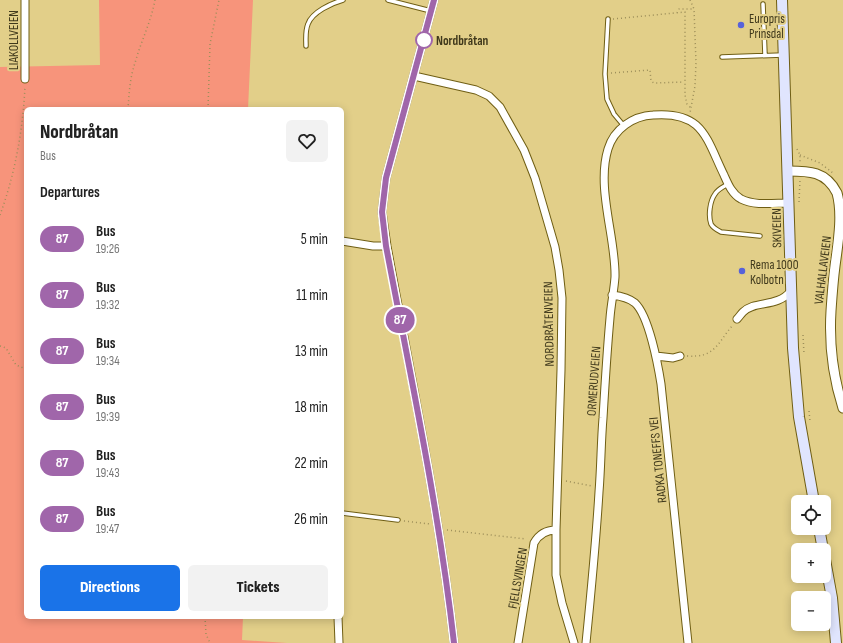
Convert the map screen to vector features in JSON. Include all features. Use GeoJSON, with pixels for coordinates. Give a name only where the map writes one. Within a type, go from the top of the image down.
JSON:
{"type":"FeatureCollection","features":[{"type":"Feature","properties":{"kind":"main road","name":"SKIVEIEN"},"geometry":{"type":"LineString","coordinates":[[782,0],[793,348],[797,401],[813,495]]}},
{"type":"Feature","properties":{"kind":"main road"},"geometry":{"type":"LineString","coordinates":[[829,583],[837,642]]}},
{"type":"Feature","properties":{"kind":"street","name":"LIAKOLLVEIEN"},"geometry":{"type":"LineString","coordinates":[[25,0],[25,79]]}},
{"type":"Feature","properties":{"kind":"street"},"geometry":{"type":"LineString","coordinates":[[434,0],[385,185],[382,212],[386,246],[438,527],[454,643]]}},
{"type":"Feature","properties":{"kind":"street","name":"NORDBRÅTENVEIEN"},"geometry":{"type":"LineString","coordinates":[[414,76],[476,90],[489,96],[500,107],[524,150],[534,178],[554,247],[559,270],[562,298],[556,576],[562,603],[574,643]]}},
{"type":"Feature","properties":{"kind":"street","name":"ORMERUDVEIEN"},"geometry":{"type":"LineString","coordinates":[[586,643],[598,509],[612,295],[615,280],[615,268],[607,203],[606,164],[610,143],[624,126],[637,118],[653,115],[678,116],[692,122],[702,130],[708,139],[728,184],[736,195],[748,202],[789,203]]}},
{"type":"Feature","properties":{"kind":"street","name":"VALHALLAVEIEN"},"geometry":{"type":"LineString","coordinates":[[788,170],[811,171],[826,178],[836,192],[842,209],[830,324],[834,368],[843,408]]}},
{"type":"Feature","properties":{"kind":"street"},"geometry":{"type":"LineString","coordinates":[[344,241],[373,246],[386,246]]}},
{"type":"Feature","properties":{"kind":"street"},"geometry":{"type":"LineString","coordinates":[[737,319],[743,311],[752,306],[771,303],[786,298],[791,291]]}},
{"type":"Feature","properties":{"kind":"street","name":"RADKA TONEFFS VEI"},"geometry":{"type":"LineString","coordinates":[[612,295],[624,297],[636,304],[644,317],[656,356],[661,384],[688,643]]}},
{"type":"Feature","properties":{"kind":"street"},"geometry":{"type":"LineString","coordinates":[[656,356],[673,358],[680,356]]}},
{"type":"Feature","properties":{"kind":"street","name":"FJELLSVINGEN"},"geometry":{"type":"LineString","coordinates":[[518,643],[534,543],[544,532],[556,530]]}},
{"type":"Feature","properties":{"kind":"street"},"geometry":{"type":"LineString","coordinates":[[338,619],[339,643]]}},
{"type":"Feature","properties":{"kind":"lane"},"geometry":{"type":"LineString","coordinates":[[306,46],[307,26],[310,20],[324,8],[343,0]]}},
{"type":"Feature","properties":{"kind":"lane"},"geometry":{"type":"LineString","coordinates":[[388,0],[431,11]]}},
{"type":"Feature","properties":{"kind":"lane"},"geometry":{"type":"LineString","coordinates":[[763,4],[765,55]]}},
{"type":"Feature","properties":{"kind":"lane"},"geometry":{"type":"LineString","coordinates":[[608,19],[605,74],[608,105],[624,126]]}},
{"type":"Feature","properties":{"kind":"lane"},"geometry":{"type":"LineString","coordinates":[[722,57],[784,55]]}},
{"type":"Feature","properties":{"kind":"lane"},"geometry":{"type":"LineString","coordinates":[[728,184],[715,194],[711,202],[711,224],[720,232],[760,236]]}},
{"type":"Feature","properties":{"kind":"lane"},"geometry":{"type":"LineString","coordinates":[[344,513],[398,520]]}},
{"type":"Feature","properties":{"kind":"path"},"geometry":{"type":"LineString","coordinates":[[128,107],[128,94],[134,64],[152,15],[155,0]]}},
{"type":"Feature","properties":{"kind":"path"},"geometry":{"type":"LineString","coordinates":[[208,107],[210,44],[219,0]]}},
{"type":"Feature","properties":{"kind":"path"},"geometry":{"type":"LineString","coordinates":[[608,19],[685,12],[686,102],[691,108],[696,77],[694,9],[690,0]]}},
{"type":"Feature","properties":{"kind":"path"},"geometry":{"type":"LineString","coordinates":[[677,13],[679,9],[694,9]]}},
{"type":"Feature","properties":{"kind":"path"},"geometry":{"type":"LineString","coordinates":[[605,74],[650,70],[651,81],[654,83],[685,82]]}},
{"type":"Feature","properties":{"kind":"path"},"geometry":{"type":"LineString","coordinates":[[24,107],[25,79]]}},
{"type":"Feature","properties":{"kind":"path"},"geometry":{"type":"LineString","coordinates":[[0,215],[14,170],[24,108]]}},
{"type":"Feature","properties":{"kind":"path"},"geometry":{"type":"LineString","coordinates":[[799,206],[800,179]]}},
{"type":"Feature","properties":{"kind":"path"},"geometry":{"type":"LineString","coordinates":[[680,356],[693,357],[706,355],[717,346],[737,319]]}},
{"type":"Feature","properties":{"kind":"path"},"geometry":{"type":"LineString","coordinates":[[803,331],[804,354]]}},
{"type":"Feature","properties":{"kind":"path"},"geometry":{"type":"LineString","coordinates":[[0,346],[6,348],[16,365],[24,368]]}},
{"type":"Feature","properties":{"kind":"path"},"geometry":{"type":"LineString","coordinates":[[808,405],[811,428]]}},
{"type":"Feature","properties":{"kind":"path"},"geometry":{"type":"LineString","coordinates":[[565,481],[586,485]]}},
{"type":"Feature","properties":{"kind":"path"},"geometry":{"type":"LineString","coordinates":[[398,520],[536,540]]}},
{"type":"Feature","properties":{"kind":"path"},"geometry":{"type":"LineString","coordinates":[[205,619],[206,634],[210,643]]}},
{"type":"Feature","properties":{"kind":"shaded area"},"geometry":{"type":"Polygon","coordinates":[[[99,0],[253,0],[248,107],[24,107],[24,619],[243,619],[242,640],[287,643],[0,643],[0,67],[100,65],[99,0]]]}},
{"type":"Feature","properties":{"kind":"bus line","name":"87"},"geometry":{"type":"LineString","coordinates":[[434,0],[386,178],[382,212],[386,246],[404,336],[438,529],[454,643]]}},
{"type":"Feature","properties":{"kind":"place","name":"Europris Prinsdal"},"geometry":{"type":"Point","coordinates":[741,25]}},
{"type":"Feature","properties":{"kind":"place","name":"Nordbråtan"},"geometry":{"type":"Point","coordinates":[424,40]}},
{"type":"Feature","properties":{"kind":"place","name":"Rema 1000 Kolbotn"},"geometry":{"type":"Point","coordinates":[742,271]}}]}
